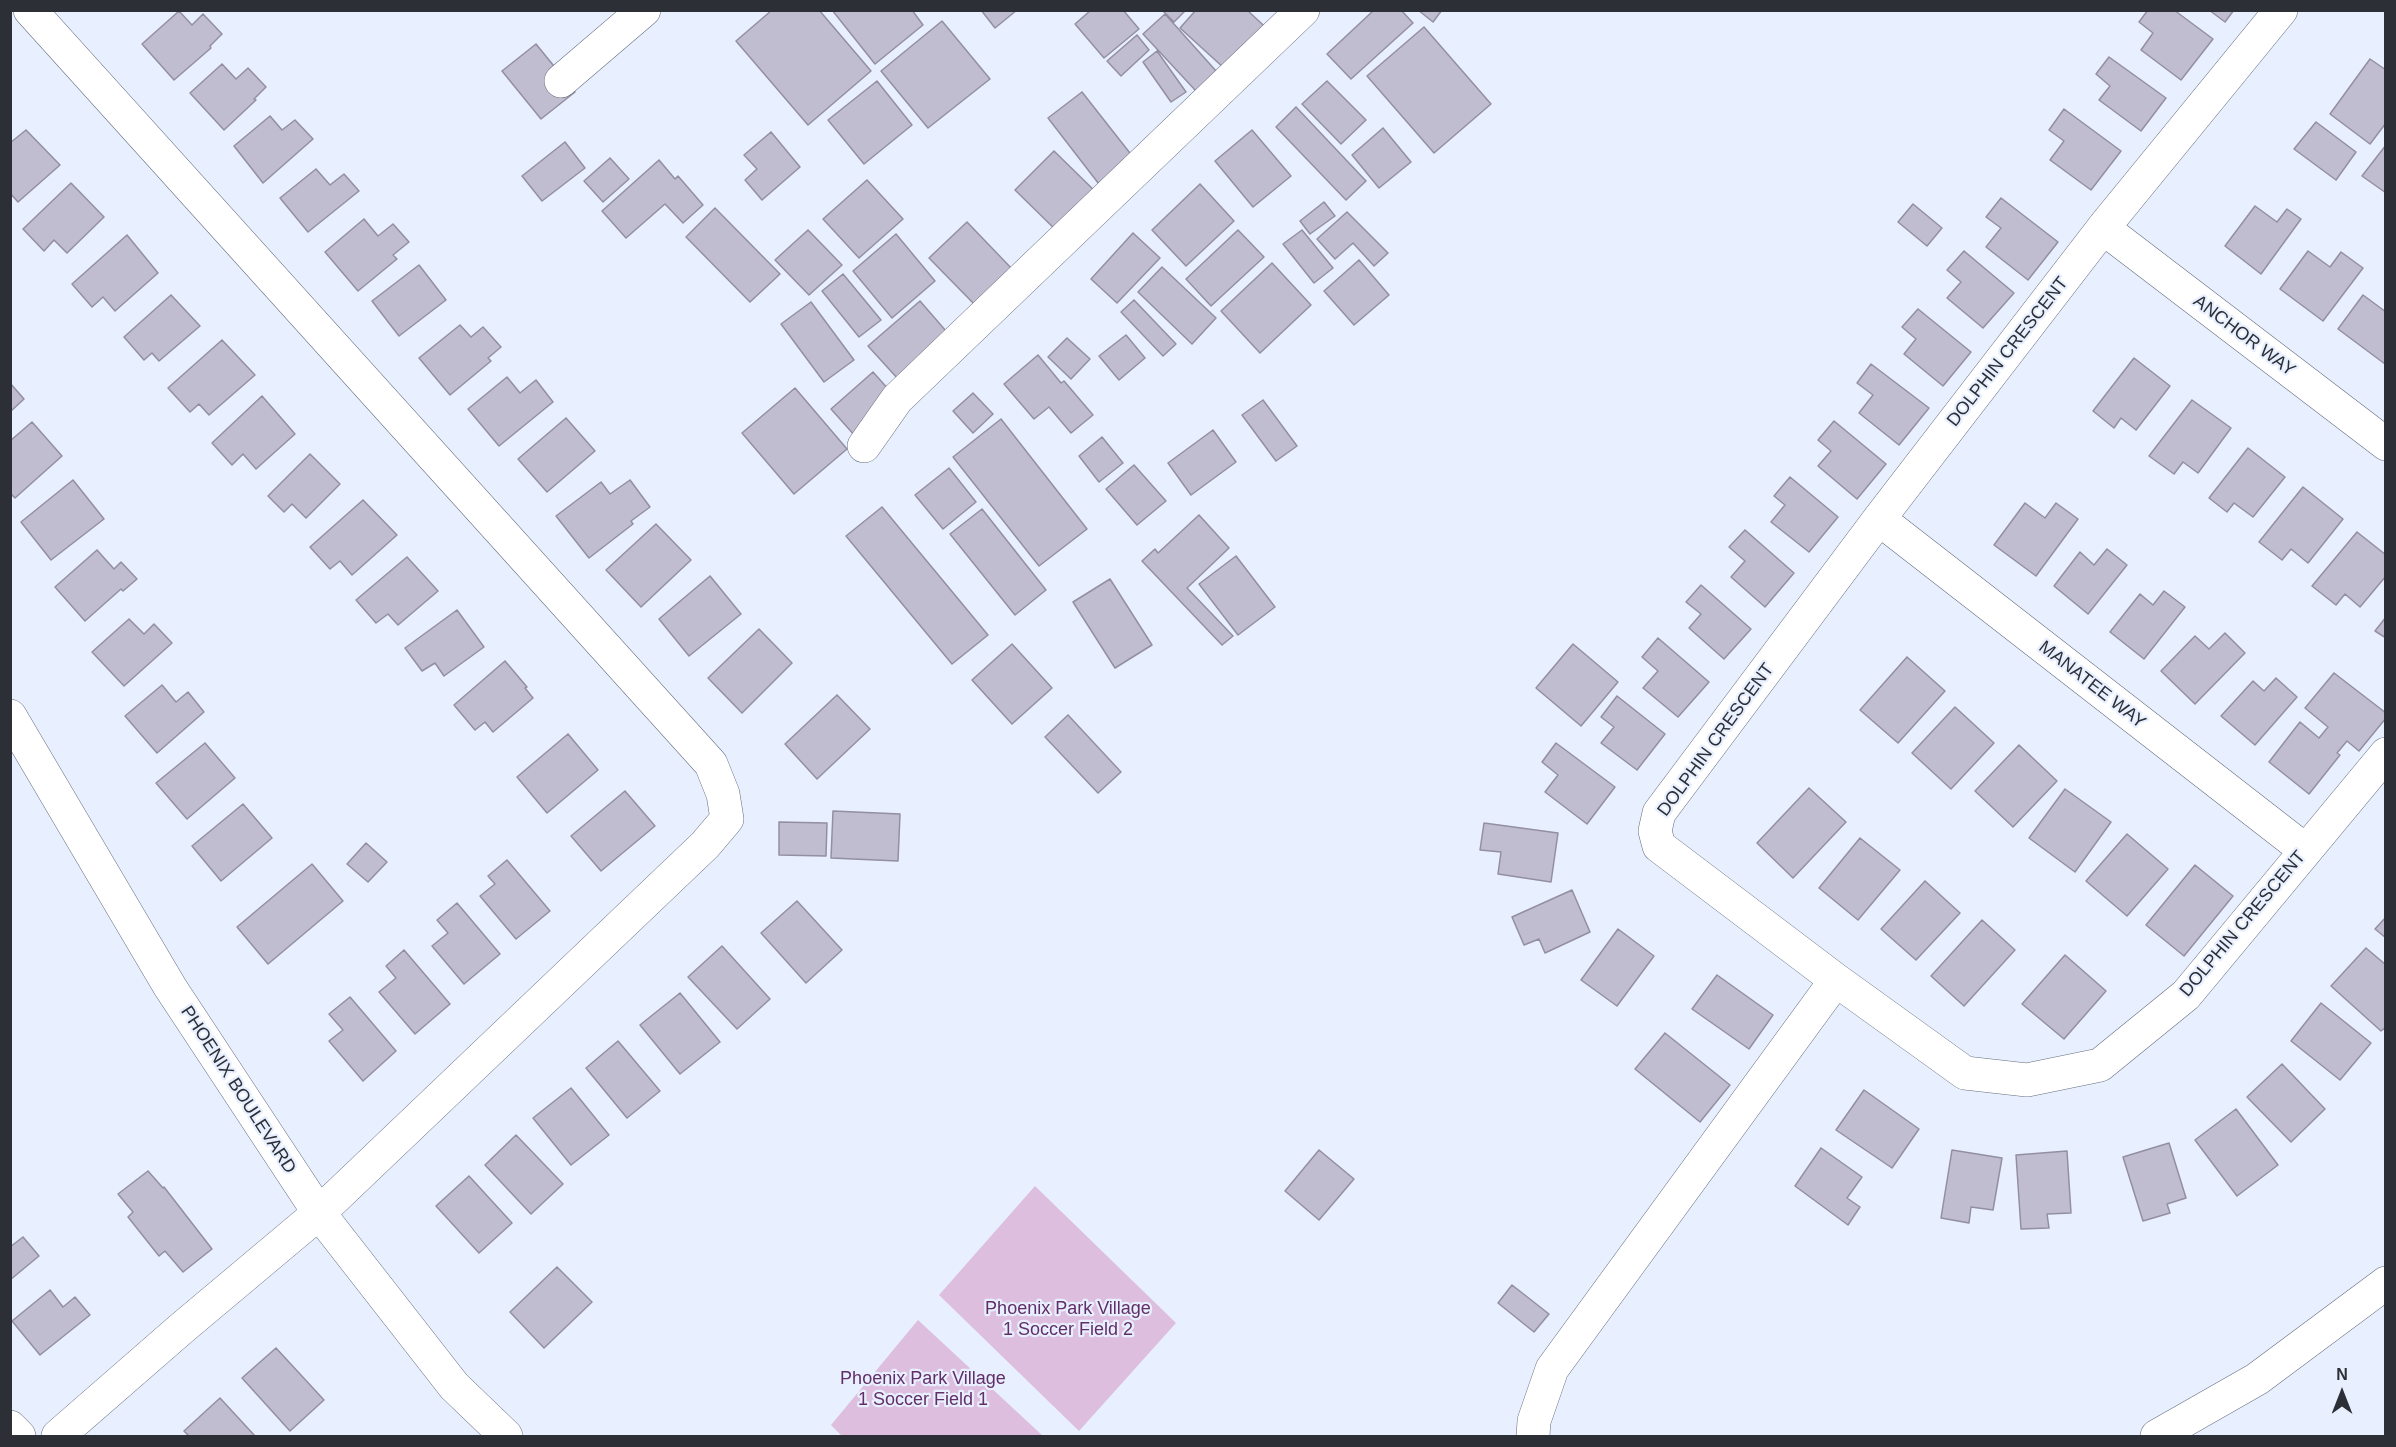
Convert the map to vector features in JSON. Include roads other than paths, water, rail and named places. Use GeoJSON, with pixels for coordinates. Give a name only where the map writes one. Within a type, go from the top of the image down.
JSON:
{"type":"FeatureCollection","features":[{"type":"Feature","properties":{"kind":"street"},"geometry":{"type":"LineString","coordinates":[[30,10],[711,764],[723,794],[727,819],[705,845],[319,1213],[182,1328],[58,1437]]}},
{"type":"Feature","properties":{"kind":"street"},"geometry":{"type":"LineString","coordinates":[[561,81],[644,10]]}},
{"type":"Feature","properties":{"kind":"street"},"geometry":{"type":"LineString","coordinates":[[864,446],[897,399],[1303,10]]}},
{"type":"Feature","properties":{"kind":"street","name":"DOLPHIN CRESCENT"},"geometry":{"type":"LineString","coordinates":[[2281,10],[2103,228],[1879,519],[1659,813],[1655,831],[1659,846],[1836,980],[1965,1072],[2027,1080],[2100,1065],[2186,996],[2385,754]]}},
{"type":"Feature","properties":{"kind":"street","name":"ANCHOR WAY"},"geometry":{"type":"LineString","coordinates":[[2103,228],[2385,444]]}},
{"type":"Feature","properties":{"kind":"street","name":"MANATEE WAY"},"geometry":{"type":"LineString","coordinates":[[1879,519],[2305,850]]}},
{"type":"Feature","properties":{"kind":"street","name":"PHOENIX BOULEVARD"},"geometry":{"type":"LineString","coordinates":[[10,716],[170,987],[319,1213],[454,1386],[506,1437]]}},
{"type":"Feature","properties":{"kind":"street"},"geometry":{"type":"LineString","coordinates":[[1533,1437],[1534,1421],[1552,1368],[1836,980]]}},
{"type":"Feature","properties":{"kind":"street"},"geometry":{"type":"LineString","coordinates":[[2157,1437],[2257,1379],[2385,1283]]}},
{"type":"Feature","properties":{"kind":"street"},"geometry":{"type":"LineString","coordinates":[[10,1427],[19,1437]]}},
{"type":"Feature","properties":{"kind":"park label","name":"Phoenix Park Village 1 Soccer Field 2"},"geometry":{"type":"Point","coordinates":[1068,1319]}},
{"type":"Feature","properties":{"kind":"park label","name":"Phoenix Park Village 1 Soccer Field 1"},"geometry":{"type":"Point","coordinates":[923,1389]}}]}
